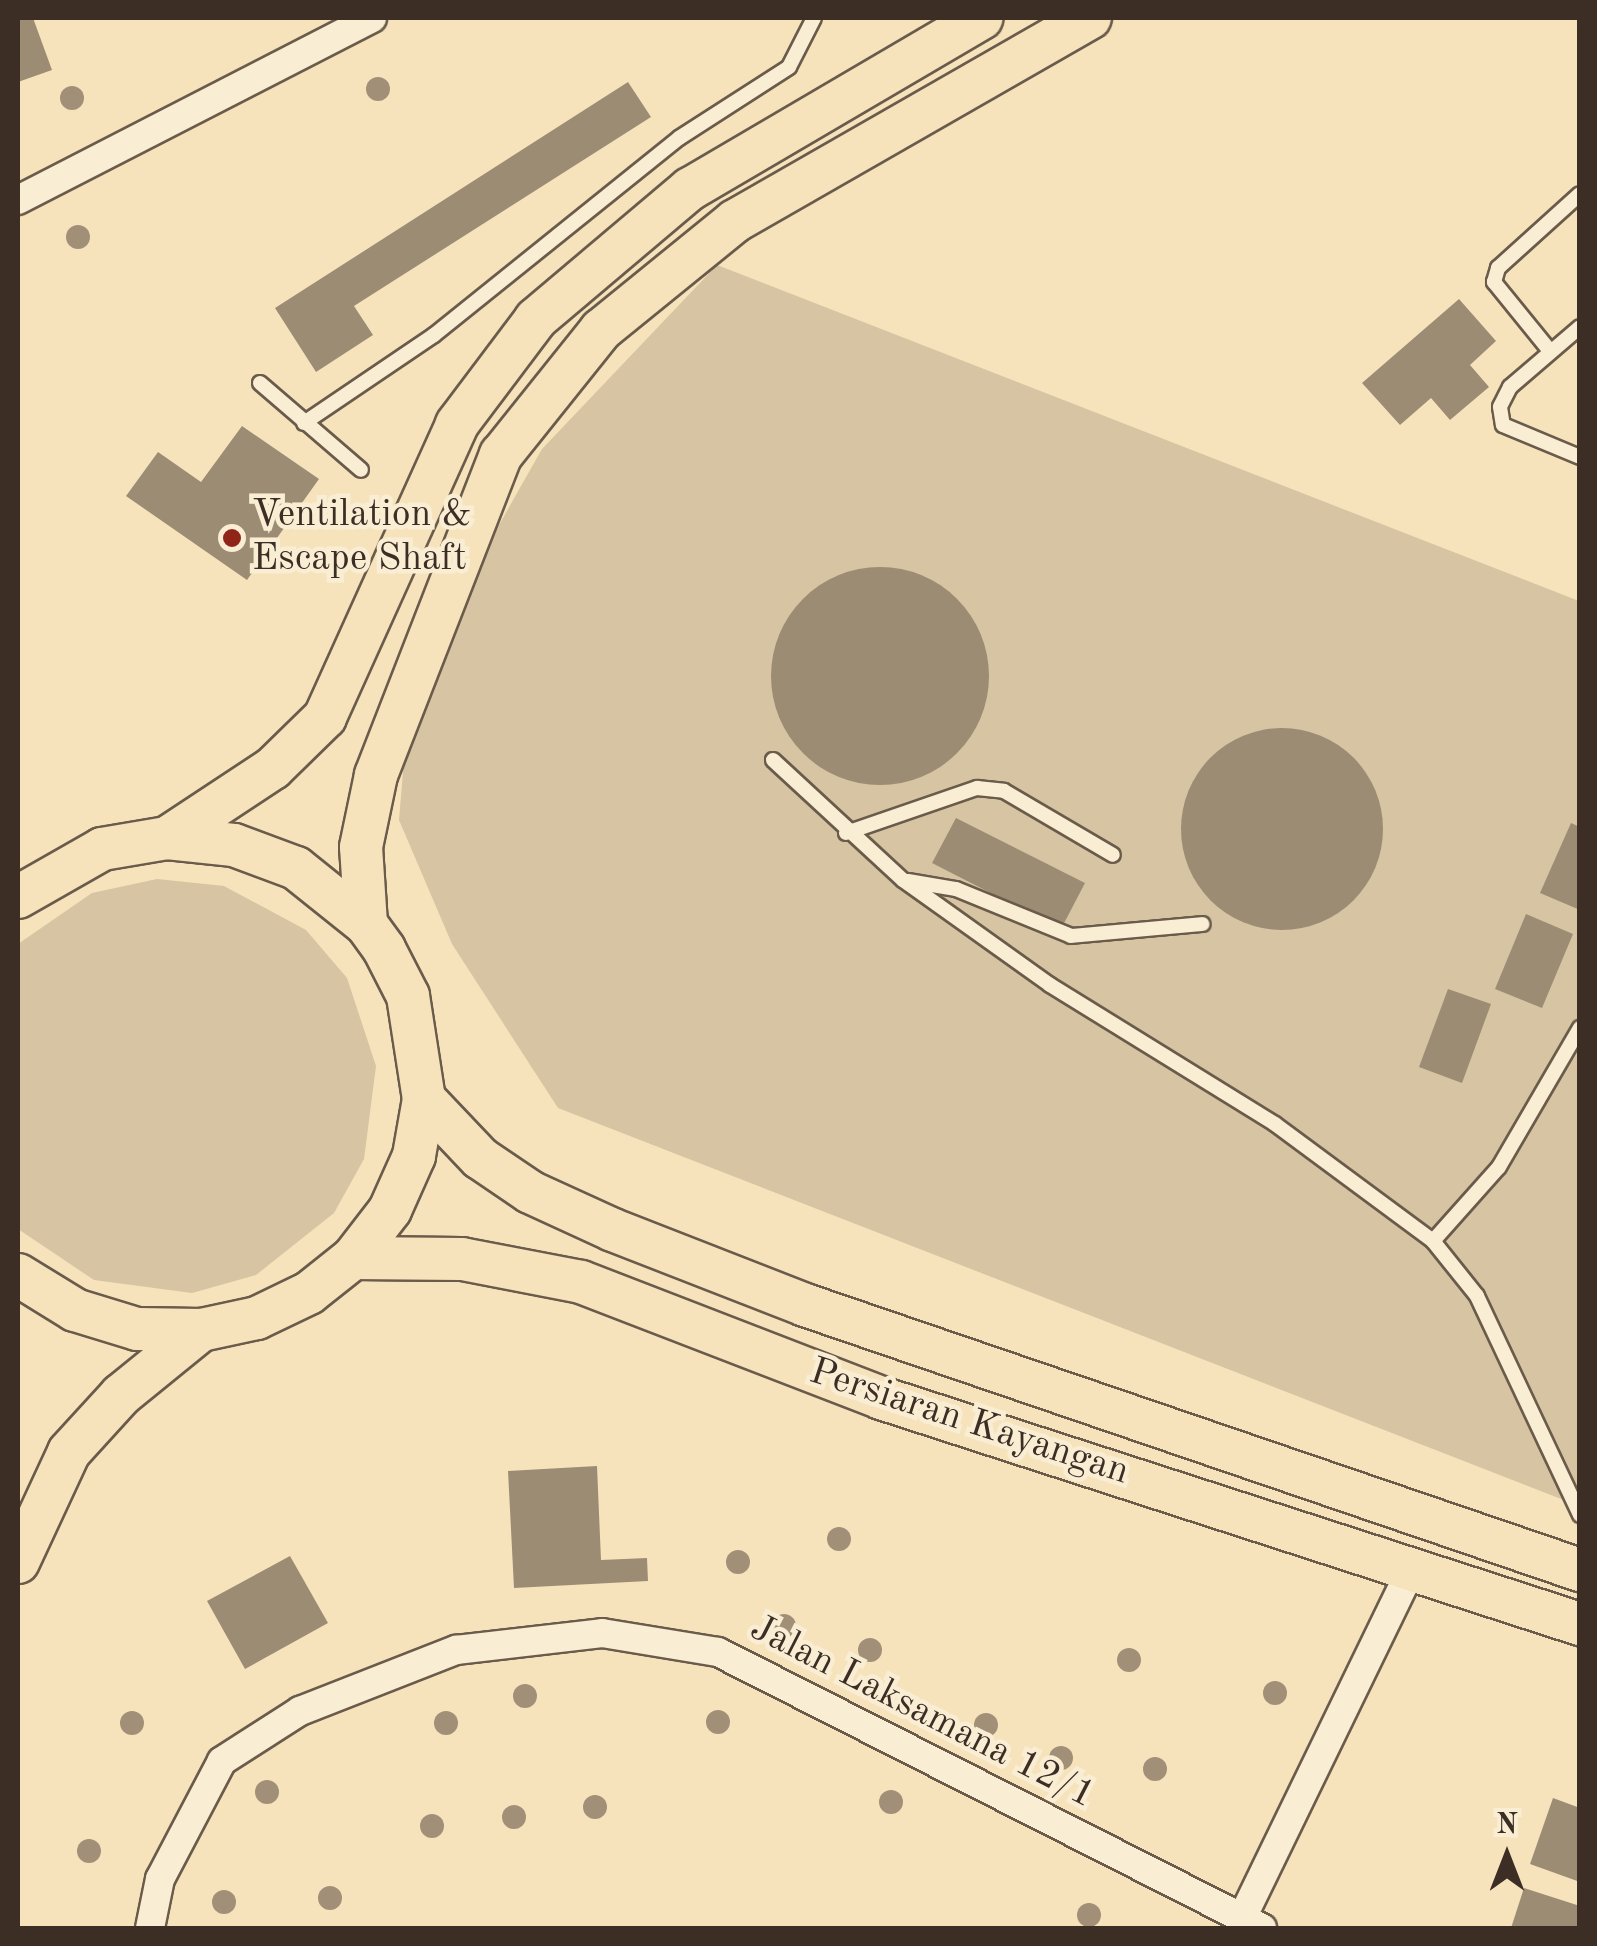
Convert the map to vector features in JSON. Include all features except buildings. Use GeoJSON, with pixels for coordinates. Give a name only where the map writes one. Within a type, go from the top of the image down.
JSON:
{"type":"FeatureCollection","features":[{"type":"Feature","properties":{"kind":"main road"},"geometry":{"type":"LineString","coordinates":[[167,838],[273,768],[325,717],[457,424],[536,319],[690,189],[935,36],[981,18]]}},
{"type":"Feature","properties":{"kind":"main road"},"geometry":{"type":"LineString","coordinates":[[366,924],[361,847],[376,775],[512,441],[601,330],[735,221],[1090,18]]}},
{"type":"Feature","properties":{"kind":"main road"},"geometry":{"type":"LineString","coordinates":[[18,898],[102,848],[167,838],[234,844],[296,868],[366,924],[408,996],[424,1098],[414,1156],[390,1210],[353,1258],[309,1294],[258,1318],[202,1330],[137,1329],[75,1310],[18,1278]]}},
{"type":"Feature","properties":{"kind":"main road","name":"Persiaran Kayangan"},"geometry":{"type":"LineString","coordinates":[[424,1098],[480,1158],[530,1192],[612,1230],[804,1305],[1580,1570]]}},
{"type":"Feature","properties":{"kind":"main road","name":"Persiaran Kayangan"},"geometry":{"type":"LineString","coordinates":[[353,1258],[462,1259],[581,1282],[881,1398],[1413,1566],[1580,1624]]}},
{"type":"Feature","properties":{"kind":"main road"},"geometry":{"type":"LineString","coordinates":[[18,1562],[69,1452],[121,1395],[202,1330]]}},
{"type":"Feature","properties":{"kind":"street"},"geometry":{"type":"LineString","coordinates":[[18,200],[372,18]]}},
{"type":"Feature","properties":{"kind":"street","name":"Jalan Laksamana 12/1"},"geometry":{"type":"LineString","coordinates":[[150,1928],[160,1879],[222,1761],[300,1711],[456,1650],[602,1633],[718,1652],[1252,1922],[1413,1566]]}},
{"type":"Feature","properties":{"kind":"lane"},"geometry":{"type":"LineString","coordinates":[[304,423],[434,335],[679,138],[788,67],[814,18]]}},
{"type":"Feature","properties":{"kind":"lane"},"geometry":{"type":"LineString","coordinates":[[1550,352],[1494,282],[1498,268],[1580,194]]}},
{"type":"Feature","properties":{"kind":"lane"},"geometry":{"type":"LineString","coordinates":[[1580,326],[1510,387],[1500,407],[1503,425],[1580,457]]}},
{"type":"Feature","properties":{"kind":"lane"},"geometry":{"type":"LineString","coordinates":[[260,383],[361,470]]}},
{"type":"Feature","properties":{"kind":"lane"},"geometry":{"type":"LineString","coordinates":[[772,760],[846,833],[903,880],[1050,985],[1274,1124],[1433,1241],[1477,1296],[1580,1515]]}},
{"type":"Feature","properties":{"kind":"lane"},"geometry":{"type":"LineString","coordinates":[[846,833],[977,788],[1004,791],[1114,855]]}},
{"type":"Feature","properties":{"kind":"lane"},"geometry":{"type":"LineString","coordinates":[[903,880],[956,890],[1071,936],[1202,924]]}},
{"type":"Feature","properties":{"kind":"lane"},"geometry":{"type":"LineString","coordinates":[[1433,1241],[1499,1167],[1580,1028]]}},
{"type":"Feature","properties":{"kind":"shaded area"},"geometry":{"type":"Polygon","coordinates":[[[717,265],[1579,601],[1579,1506],[558,1108],[452,944],[399,820],[404,760],[460,594],[542,449],[717,265]]]}},
{"type":"Feature","properties":{"kind":"shaded area"},"geometry":{"type":"Polygon","coordinates":[[[157,879],[224,886],[306,930],[347,978],[376,1066],[364,1159],[334,1213],[256,1275],[192,1293],[94,1280],[18,1229],[18,944],[92,893],[157,879]]]}},
{"type":"Feature","properties":{"kind":"place","name":"Ventilation & Escape Shaft"},"geometry":{"type":"Point","coordinates":[232,538]}}]}
